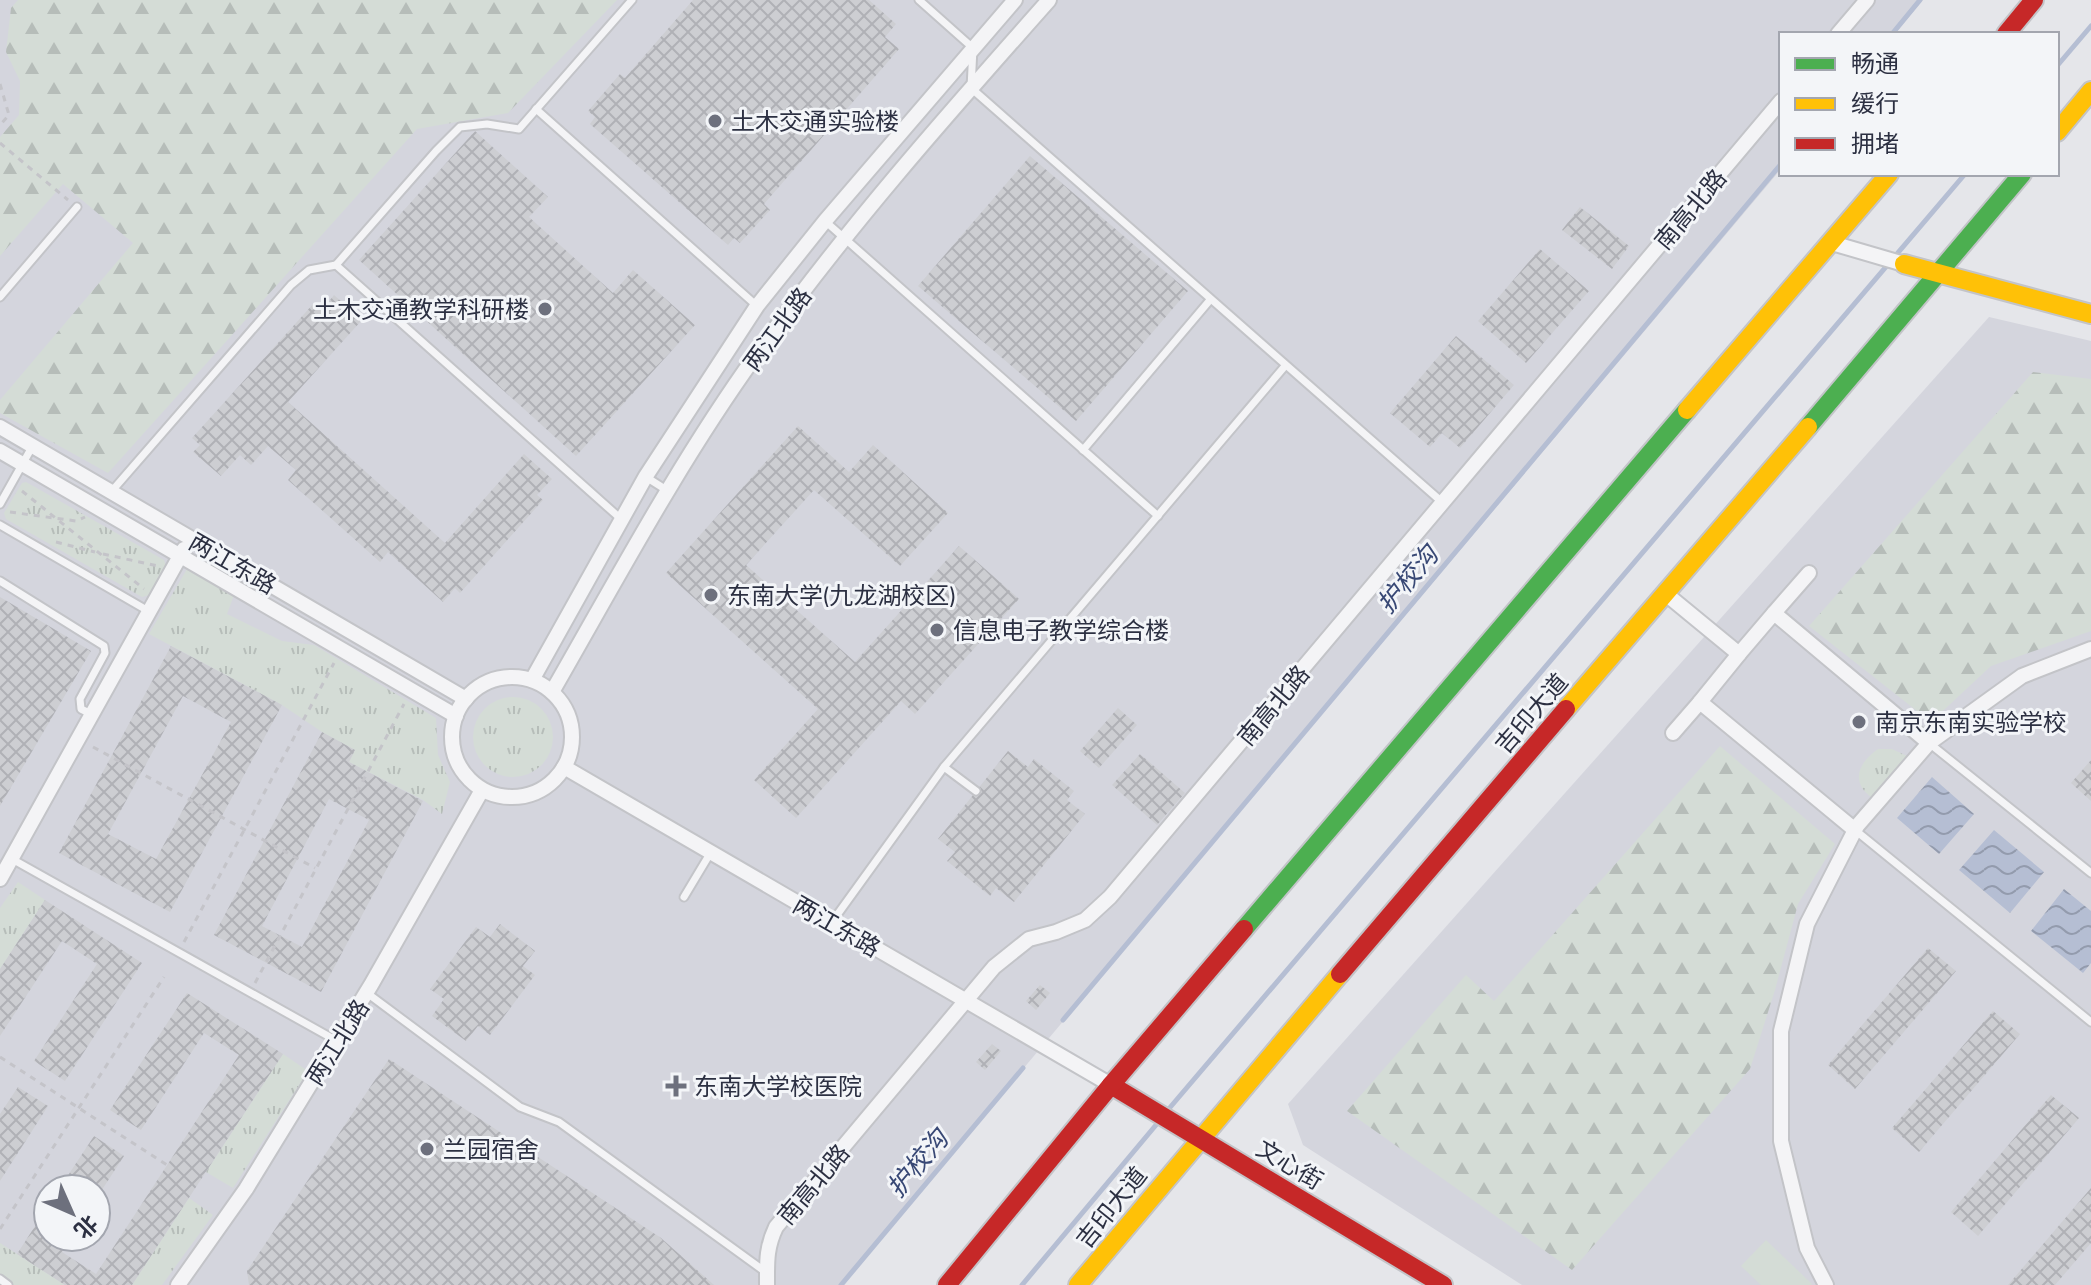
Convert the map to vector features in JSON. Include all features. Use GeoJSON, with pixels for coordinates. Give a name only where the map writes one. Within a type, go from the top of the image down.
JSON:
{"type":"FeatureCollection","features":[{"type":"Feature","properties":{"kind":"main road"},"geometry":{"type":"LineString","coordinates":[[2008,32],[2034,0]]}},
{"type":"Feature","properties":{"kind":"main road"},"geometry":{"type":"LineString","coordinates":[[2059,130],[2091,91]]}},
{"type":"Feature","properties":{"kind":"main road"},"geometry":{"type":"LineString","coordinates":[[947,1285],[1111,1085],[1887,176]]}},
{"type":"Feature","properties":{"kind":"main road","name":"吉印大道"},"geometry":{"type":"LineString","coordinates":[[1078,1285],[1200,1137],[2020,176]]}},
{"type":"Feature","properties":{"kind":"main road"},"geometry":{"type":"LineString","coordinates":[[1904,264],[2091,314]]}},
{"type":"Feature","properties":{"kind":"main road","name":"文心街"},"geometry":{"type":"LineString","coordinates":[[1111,1085],[1443,1285]]}},
{"type":"Feature","properties":{"kind":"street","name":"两江北路"},"geometry":{"type":"LineString","coordinates":[[532,680],[646,476],[757,306],[825,221],[1015,0]]}},
{"type":"Feature","properties":{"kind":"street","name":"两江北路"},"geometry":{"type":"LineString","coordinates":[[552,692],[668,491],[755,357],[844,238],[1049,0]]}},
{"type":"Feature","properties":{"kind":"street"},"geometry":{"type":"LineString","coordinates":[[1840,32],[1867,0]]}},
{"type":"Feature","properties":{"kind":"street","name":"南高北路"},"geometry":{"type":"LineString","coordinates":[[767,1279],[768,1244],[776,1227],[994,967],[1029,939],[1085,920],[1110,897],[1779,103]]}},
{"type":"Feature","properties":{"kind":"street"},"geometry":{"type":"LineString","coordinates":[[1832,243],[1904,264]]}},
{"type":"Feature","properties":{"kind":"street","name":"两江东路"},"geometry":{"type":"LineString","coordinates":[[0,427],[466,699]]}},
{"type":"Feature","properties":{"kind":"street","name":"两江东路"},"geometry":{"type":"LineString","coordinates":[[0,451],[456,716]]}},
{"type":"Feature","properties":{"kind":"street"},"geometry":{"type":"LineString","coordinates":[[0,879],[190,538]]}},
{"type":"Feature","properties":{"kind":"street"},"geometry":{"type":"LineString","coordinates":[[1673,733],[1809,573]]}},
{"type":"Feature","properties":{"kind":"street"},"geometry":{"type":"LineString","coordinates":[[1666,594],[1739,654]]}},
{"type":"Feature","properties":{"kind":"street"},"geometry":{"type":"LineString","coordinates":[[1774,613],[1929,743]]}},
{"type":"Feature","properties":{"kind":"street"},"geometry":{"type":"LineString","coordinates":[[1826,1285],[1807,1248],[1781,1141],[1781,1031],[1807,924],[1855,830],[1929,743],[2022,676],[2091,649]]}},
{"type":"Feature","properties":{"kind":"street"},"geometry":{"type":"LineString","coordinates":[[506,677],[532,680],[552,692],[559,698],[569,717],[573,737],[569,758],[559,776],[543,789],[523,797],[502,797],[482,790],[468,778],[457,762],[452,744],[452,725],[471,692],[488,681],[506,677]]}},
{"type":"Feature","properties":{"kind":"street"},"geometry":{"type":"LineString","coordinates":[[1700,702],[1855,830]]}},
{"type":"Feature","properties":{"kind":"street","name":"两江东路"},"geometry":{"type":"LineString","coordinates":[[564,767],[1111,1085]]}},
{"type":"Feature","properties":{"kind":"street","name":"两江北路"},"geometry":{"type":"LineString","coordinates":[[178,1285],[246,1189],[367,993],[482,790]]}},
{"type":"Feature","properties":{"kind":"lane"},"geometry":{"type":"LineString","coordinates":[[111,492],[291,285],[309,270],[336,265],[460,127],[487,124],[519,129],[632,0]]}},
{"type":"Feature","properties":{"kind":"lane"},"geometry":{"type":"LineString","coordinates":[[919,0],[973,48],[971,88],[1442,502]]}},
{"type":"Feature","properties":{"kind":"lane"},"geometry":{"type":"LineString","coordinates":[[536,109],[757,306]]}},
{"type":"Feature","properties":{"kind":"lane"},"geometry":{"type":"LineString","coordinates":[[0,297],[77,207]]}},
{"type":"Feature","properties":{"kind":"lane"},"geometry":{"type":"LineString","coordinates":[[825,221],[1158,516]]}},
{"type":"Feature","properties":{"kind":"lane"},"geometry":{"type":"LineString","coordinates":[[336,265],[622,520]]}},
{"type":"Feature","properties":{"kind":"lane"},"geometry":{"type":"LineString","coordinates":[[1083,450],[1210,300]]}},
{"type":"Feature","properties":{"kind":"lane"},"geometry":{"type":"LineString","coordinates":[[831,922],[944,767],[1285,366]]}},
{"type":"Feature","properties":{"kind":"lane"},"geometry":{"type":"LineString","coordinates":[[0,504],[32,446]]}},
{"type":"Feature","properties":{"kind":"lane"},"geometry":{"type":"LineString","coordinates":[[646,476],[668,491]]}},
{"type":"Feature","properties":{"kind":"lane"},"geometry":{"type":"LineString","coordinates":[[0,525],[150,612]]}},
{"type":"Feature","properties":{"kind":"lane"},"geometry":{"type":"LineString","coordinates":[[0,581],[104,646],[105,653],[80,699],[81,709],[93,715]]}},
{"type":"Feature","properties":{"kind":"lane"},"geometry":{"type":"LineString","coordinates":[[1929,743],[2091,873]]}},
{"type":"Feature","properties":{"kind":"lane"},"geometry":{"type":"LineString","coordinates":[[944,767],[976,791]]}},
{"type":"Feature","properties":{"kind":"lane"},"geometry":{"type":"LineString","coordinates":[[1855,830],[2091,1022]]}},
{"type":"Feature","properties":{"kind":"lane"},"geometry":{"type":"LineString","coordinates":[[684,897],[711,852]]}},
{"type":"Feature","properties":{"kind":"lane"},"geometry":{"type":"LineString","coordinates":[[12,859],[337,1041]]}},
{"type":"Feature","properties":{"kind":"lane"},"geometry":{"type":"LineString","coordinates":[[367,993],[520,1107],[559,1122],[767,1279]]}},
{"type":"Feature","properties":{"kind":"lane"},"geometry":{"type":"LineString","coordinates":[[0,1279],[8,1285]]}},
{"type":"Feature","properties":{"kind":"path"},"geometry":{"type":"LineString","coordinates":[[0,84],[9,115],[0,125]]}},
{"type":"Feature","properties":{"kind":"path"},"geometry":{"type":"LineString","coordinates":[[0,143],[77,207]]}},
{"type":"Feature","properties":{"kind":"path"},"geometry":{"type":"LineString","coordinates":[[12,484],[157,598]]}},
{"type":"Feature","properties":{"kind":"path"},"geometry":{"type":"LineString","coordinates":[[0,510],[76,521],[98,508]]}},
{"type":"Feature","properties":{"kind":"path"},"geometry":{"type":"LineString","coordinates":[[54,541],[173,569]]}},
{"type":"Feature","properties":{"kind":"path"},"geometry":{"type":"LineString","coordinates":[[178,953],[341,650]]}},
{"type":"Feature","properties":{"kind":"path"},"geometry":{"type":"LineString","coordinates":[[250,992],[411,690]]}},
{"type":"Feature","properties":{"kind":"path"},"geometry":{"type":"LineString","coordinates":[[79,739],[316,868]]}},
{"type":"Feature","properties":{"kind":"path"},"geometry":{"type":"LineString","coordinates":[[0,1229],[164,977]]}},
{"type":"Feature","properties":{"kind":"path"},"geometry":{"type":"LineString","coordinates":[[0,1057],[167,1165]]}},
{"type":"Feature","properties":{"kind":"shaded area","name":"东南大学(九龙湖校区)"},"geometry":{"type":"Polygon","coordinates":[[[0,0],[1923,0],[1897,32],[1779,32],[1779,171],[841,1285],[0,1285],[0,0]]]}},
{"type":"Feature","properties":{"kind":"shaded area","name":"南京东南实验学校"},"geometry":{"type":"Polygon","coordinates":[[[1989,317],[2091,341],[2091,1285],[1522,1285],[1303,1145],[1288,1104],[1989,317]]]}},
{"type":"Feature","properties":{"kind":"green space"},"geometry":{"type":"Polygon","coordinates":[[[18,0],[617,0],[508,113],[417,129],[108,473],[0,413],[0,400],[133,243],[63,184],[0,256],[0,137],[19,115],[20,81],[6,52],[11,8],[18,0]]]}},
{"type":"Feature","properties":{"kind":"green space"},"geometry":{"type":"Polygon","coordinates":[[[2033,372],[2091,379],[2091,631],[1991,666],[1931,722],[1809,626],[2033,372]]]}},
{"type":"Feature","properties":{"kind":"green space"},"geometry":{"type":"Polygon","coordinates":[[[26,482],[164,560],[166,566],[149,595],[142,597],[6,519],[4,513],[22,483],[26,482]]]}},
{"type":"Feature","properties":{"kind":"green space"},"geometry":{"type":"Polygon","coordinates":[[[187,569],[234,595],[227,614],[282,641],[314,645],[436,718],[438,755],[450,782],[442,814],[423,800],[349,762],[355,750],[282,705],[149,634],[187,569]]]}},
{"type":"Feature","properties":{"kind":"green space"},"geometry":{"type":"Polygon","coordinates":[[[513,697],[528,700],[541,709],[550,722],[553,737],[550,752],[541,765],[528,774],[513,777],[498,774],[485,765],[476,752],[473,737],[476,722],[485,709],[498,700],[513,697]]]}},
{"type":"Feature","properties":{"kind":"green space"},"geometry":{"type":"Polygon","coordinates":[[[1720,746],[1835,844],[1798,904],[1750,1069],[1572,1270],[1347,1111],[1466,975],[1494,1001],[1720,746]]]}},
{"type":"Feature","properties":{"kind":"green space"},"geometry":{"type":"Polygon","coordinates":[[[1878,749],[1892,749],[1907,756],[1872,798],[1861,786],[1859,773],[1866,760],[1878,749]]]}},
{"type":"Feature","properties":{"kind":"green space"},"geometry":{"type":"Polygon","coordinates":[[[18,882],[45,900],[0,969],[0,908],[18,882]]]}},
{"type":"Feature","properties":{"kind":"green space"},"geometry":{"type":"Polygon","coordinates":[[[283,1054],[308,1071],[233,1188],[206,1172],[283,1054]]]}},
{"type":"Feature","properties":{"kind":"green space"},"geometry":{"type":"Polygon","coordinates":[[[189,1198],[213,1215],[162,1285],[132,1285],[189,1198]]]}},
{"type":"Feature","properties":{"kind":"green space"},"geometry":{"type":"Polygon","coordinates":[[[1766,1240],[1812,1284],[1761,1285],[1741,1266],[1766,1240]]]}},
{"type":"Feature","properties":{"kind":"green space"},"geometry":{"type":"Polygon","coordinates":[[[0,1243],[65,1285],[0,1285],[0,1243]]]}},
{"type":"Feature","properties":{"kind":"water"},"geometry":{"type":"Polygon","coordinates":[[[1932,777],[1974,814],[1939,854],[1897,818],[1932,777]]]}},
{"type":"Feature","properties":{"kind":"water"},"geometry":{"type":"Polygon","coordinates":[[[1994,830],[2044,872],[2010,913],[1959,870],[1994,830]]]}},
{"type":"Feature","properties":{"kind":"water"},"geometry":{"type":"Polygon","coordinates":[[[2064,889],[2091,911],[2091,963],[2083,973],[2031,931],[2064,889]]]}},
{"type":"Feature","properties":{"kind":"building","name":"土木交通实验楼"},"geometry":{"type":"Polygon","coordinates":[[[693,0],[869,0],[896,24],[885,37],[899,49],[764,204],[770,210],[740,243],[734,238],[728,245],[590,124],[595,117],[588,111],[620,74],[625,78],[693,0]]]}},
{"type":"Feature","properties":{"kind":"building","name":"土木交通教学科研楼"},"geometry":{"type":"Polygon","coordinates":[[[475,131],[548,197],[529,217],[613,293],[633,270],[695,325],[576,456],[359,260],[475,131]]]}},
{"type":"Feature","properties":{"kind":"building"},"geometry":{"type":"Polygon","coordinates":[[[1030,156],[1188,291],[1076,421],[918,286],[1030,156]]]}},
{"type":"Feature","properties":{"kind":"building"},"geometry":{"type":"Polygon","coordinates":[[[1580,207],[1629,246],[1612,269],[1562,230],[1580,207]]]}},
{"type":"Feature","properties":{"kind":"building"},"geometry":{"type":"Polygon","coordinates":[[[1540,249],[1589,291],[1526,363],[1478,321],[1540,249]]]}},
{"type":"Feature","properties":{"kind":"building"},"geometry":{"type":"Polygon","coordinates":[[[334,295],[362,320],[288,402],[445,543],[524,454],[552,479],[537,495],[543,500],[460,593],[455,588],[443,602],[388,552],[380,562],[288,480],[296,470],[268,446],[251,465],[240,455],[221,476],[193,452],[200,445],[192,438],[314,303],[322,310],[334,295]]]}},
{"type":"Feature","properties":{"kind":"building"},"geometry":{"type":"Polygon","coordinates":[[[1456,336],[1514,385],[1460,448],[1442,433],[1430,447],[1390,413],[1456,336]]]}},
{"type":"Feature","properties":{"kind":"building","name":"信息电子教学综合楼"},"geometry":{"type":"Polygon","coordinates":[[[798,426],[849,472],[873,445],[948,513],[900,566],[814,490],[746,565],[855,662],[959,546],[1019,599],[915,714],[901,701],[796,818],[754,780],[818,709],[666,573],[798,426]]]}},
{"type":"Feature","properties":{"kind":"building"},"geometry":{"type":"Polygon","coordinates":[[[0,597],[91,651],[0,806],[0,597]]]}},
{"type":"Feature","properties":{"kind":"building"},"geometry":{"type":"Polygon","coordinates":[[[171,646],[282,705],[170,912],[59,853],[171,646]],[[183,696],[108,834],[156,859],[231,722],[183,696]]]}},
{"type":"Feature","properties":{"kind":"building"},"geometry":{"type":"Polygon","coordinates":[[[1118,708],[1137,725],[1099,768],[1080,751],[1118,708]]]}},
{"type":"Feature","properties":{"kind":"building"},"geometry":{"type":"Polygon","coordinates":[[[322,732],[355,750],[349,762],[423,801],[321,992],[214,935],[322,732]],[[329,799],[262,926],[302,947],[369,820],[329,799]]]}},
{"type":"Feature","properties":{"kind":"building"},"geometry":{"type":"Polygon","coordinates":[[[1008,751],[1028,767],[1034,759],[1074,791],[1067,800],[1085,814],[1014,902],[996,888],[990,896],[947,861],[955,852],[938,839],[1008,751]]]}},
{"type":"Feature","properties":{"kind":"building"},"geometry":{"type":"Polygon","coordinates":[[[1140,754],[1185,793],[1157,825],[1112,785],[1140,754]]]}},
{"type":"Feature","properties":{"kind":"building"},"geometry":{"type":"Polygon","coordinates":[[[2091,760],[2091,801],[2071,783],[2091,760]]]}},
{"type":"Feature","properties":{"kind":"building"},"geometry":{"type":"Polygon","coordinates":[[[45,900],[142,963],[65,1081],[34,1061],[97,964],[62,941],[0,1036],[0,969],[45,900]]]}},
{"type":"Feature","properties":{"kind":"building"},"geometry":{"type":"Polygon","coordinates":[[[500,924],[535,951],[523,966],[535,975],[490,1035],[478,1026],[466,1041],[432,1016],[444,999],[430,989],[476,927],[490,937],[500,924]]]}},
{"type":"Feature","properties":{"kind":"building"},"geometry":{"type":"Polygon","coordinates":[[[1928,948],[1956,971],[1855,1089],[1828,1065],[1928,948]]]}},
{"type":"Feature","properties":{"kind":"building"},"geometry":{"type":"Polygon","coordinates":[[[1040,985],[1050,993],[1036,1010],[1026,1001],[1040,985]]]}},
{"type":"Feature","properties":{"kind":"building"},"geometry":{"type":"Polygon","coordinates":[[[187,993],[283,1054],[132,1285],[65,1285],[17,1254],[32,1231],[32,1253],[64,1253],[96,1274],[239,1055],[204,1033],[141,1130],[110,1110],[187,993]]]}},
{"type":"Feature","properties":{"kind":"building"},"geometry":{"type":"Polygon","coordinates":[[[1993,1011],[2020,1034],[1919,1152],[1892,1128],[1993,1011]]]}},
{"type":"Feature","properties":{"kind":"building"},"geometry":{"type":"Polygon","coordinates":[[[992,1044],[1001,1051],[985,1070],[976,1062],[992,1044]]]}},
{"type":"Feature","properties":{"kind":"building","name":"兰园宿舍"},"geometry":{"type":"Polygon","coordinates":[[[389,1059],[661,1238],[714,1285],[249,1285],[247,1271],[389,1059]]]}},
{"type":"Feature","properties":{"kind":"building"},"geometry":{"type":"Polygon","coordinates":[[[18,1087],[48,1106],[0,1181],[0,1114],[18,1087]]]}},
{"type":"Feature","properties":{"kind":"building"},"geometry":{"type":"Polygon","coordinates":[[[2051,1095],[2079,1118],[1978,1236],[1951,1212],[2051,1095]]]}},
{"type":"Feature","properties":{"kind":"building"},"geometry":{"type":"Polygon","coordinates":[[[94,1136],[124,1156],[112,1174],[70,1173],[94,1136]]]}},
{"type":"Feature","properties":{"kind":"building"},"geometry":{"type":"Polygon","coordinates":[[[2091,1188],[2091,1243],[2055,1285],[2008,1285],[2091,1188]]]}},
{"type":"Feature","properties":{"kind":"waterway","name":"护校沟"},"geometry":{"type":"LineString","coordinates":[[1894,32],[1920,0]]}},
{"type":"Feature","properties":{"kind":"waterway"},"geometry":{"type":"LineString","coordinates":[[2059,64],[2091,26]]}},
{"type":"Feature","properties":{"kind":"waterway","name":"护校沟"},"geometry":{"type":"LineString","coordinates":[[1063,1020],[1779,166]]}},
{"type":"Feature","properties":{"kind":"waterway"},"geometry":{"type":"LineString","coordinates":[[1167,1111],[1963,176]]}},
{"type":"Feature","properties":{"kind":"waterway","name":"护校沟"},"geometry":{"type":"LineString","coordinates":[[841,1285],[1023,1068]]}},
{"type":"Feature","properties":{"kind":"waterway"},"geometry":{"type":"LineString","coordinates":[[1022,1285],[1161,1119]]}},
{"type":"Feature","properties":{"kind":"traffic: fast"},"geometry":{"type":"LineString","coordinates":[[1808,427],[2020,176]]}},
{"type":"Feature","properties":{"kind":"traffic: fast"},"geometry":{"type":"LineString","coordinates":[[1244,929],[1687,410]]}},
{"type":"Feature","properties":{"kind":"traffic: slow"},"geometry":{"type":"LineString","coordinates":[[2059,130],[2091,91]]}},
{"type":"Feature","properties":{"kind":"traffic: slow"},"geometry":{"type":"LineString","coordinates":[[1687,410],[1887,176]]}},
{"type":"Feature","properties":{"kind":"traffic: slow"},"geometry":{"type":"LineString","coordinates":[[1904,264],[2091,314]]}},
{"type":"Feature","properties":{"kind":"traffic: slow"},"geometry":{"type":"LineString","coordinates":[[1566,709],[1808,427]]}},
{"type":"Feature","properties":{"kind":"traffic: slow"},"geometry":{"type":"LineString","coordinates":[[1078,1285],[1340,974]]}},
{"type":"Feature","properties":{"kind":"traffic: jam"},"geometry":{"type":"LineString","coordinates":[[2008,32],[2034,0]]}},
{"type":"Feature","properties":{"kind":"traffic: jam"},"geometry":{"type":"LineString","coordinates":[[1340,974],[1566,709]]}},
{"type":"Feature","properties":{"kind":"traffic: jam"},"geometry":{"type":"LineString","coordinates":[[947,1285],[1244,929]]}},
{"type":"Feature","properties":{"kind":"traffic: jam"},"geometry":{"type":"LineString","coordinates":[[1111,1085],[1443,1285]]}},
{"type":"Feature","properties":{"kind":"place","name":"土木交通实验楼"},"geometry":{"type":"Point","coordinates":[715,121]}},
{"type":"Feature","properties":{"kind":"place","name":"土木交通教学科研楼"},"geometry":{"type":"Point","coordinates":[545,309]}},
{"type":"Feature","properties":{"kind":"place","name":"东南大学(九龙湖校区)"},"geometry":{"type":"Point","coordinates":[711,595]}},
{"type":"Feature","properties":{"kind":"place","name":"信息电子教学综合楼"},"geometry":{"type":"Point","coordinates":[937,630]}},
{"type":"Feature","properties":{"kind":"place","name":"南京东南实验学校"},"geometry":{"type":"Point","coordinates":[1859,722]}},
{"type":"Feature","properties":{"kind":"place","name":"东南大学校医院"},"geometry":{"type":"Point","coordinates":[676,1086]}},
{"type":"Feature","properties":{"kind":"place","name":"兰园宿舍"},"geometry":{"type":"Point","coordinates":[427,1149]}}]}
